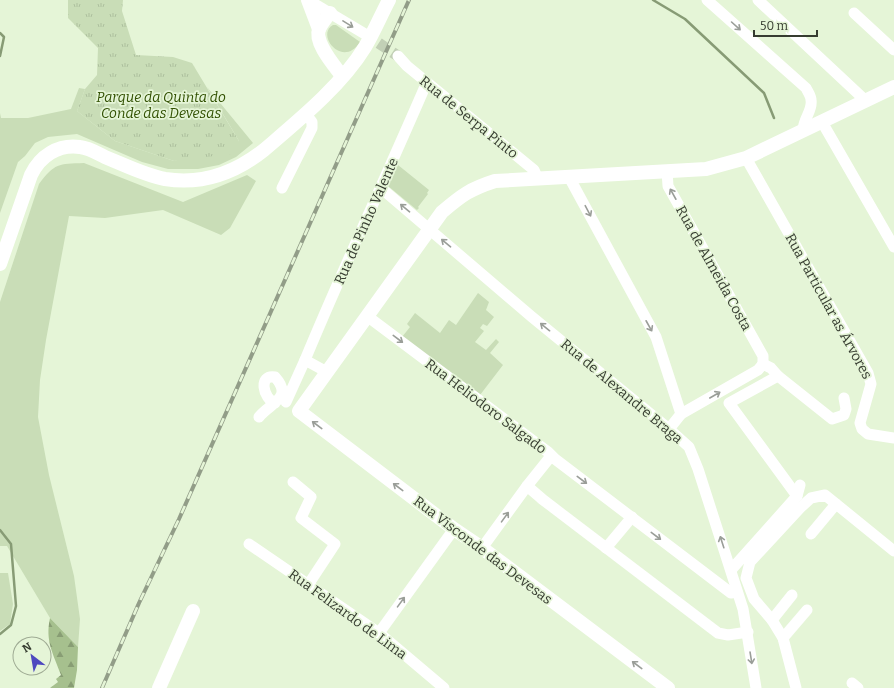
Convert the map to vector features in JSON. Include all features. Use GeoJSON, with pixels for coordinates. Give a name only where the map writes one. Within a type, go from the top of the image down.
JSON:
{"type":"FeatureCollection","features":[{"type":"Feature","properties":{"kind":"main road"},"geometry":{"type":"LineString","coordinates":[[308,0],[319,30],[319,41],[342,76]]}},
{"type":"Feature","properties":{"kind":"main road"},"geometry":{"type":"LineString","coordinates":[[0,264],[34,169],[41,160],[52,151],[62,148],[79,147],[90,150],[151,176],[166,179],[182,180],[210,178],[229,172],[253,159],[306,114],[342,76],[364,47],[389,0]]}},
{"type":"Feature","properties":{"kind":"main road"},"geometry":{"type":"LineString","coordinates":[[319,30],[330,13]]}},
{"type":"Feature","properties":{"kind":"main road"},"geometry":{"type":"LineString","coordinates":[[326,52],[353,63]]}},
{"type":"Feature","properties":{"kind":"main road"},"geometry":{"type":"LineString","coordinates":[[299,411],[429,229],[448,207],[458,198],[474,188],[495,181],[706,169],[746,158],[894,87]]}},
{"type":"Feature","properties":{"kind":"main road","name":"Rua Visconde das Devesas"},"geometry":{"type":"LineString","coordinates":[[299,411],[454,529],[482,548],[668,688]]}},
{"type":"Feature","properties":{"kind":"main road"},"geometry":{"type":"LineString","coordinates":[[159,688],[193,611]]}},
{"type":"Feature","properties":{"kind":"street"},"geometry":{"type":"LineString","coordinates":[[308,0],[365,34]]}},
{"type":"Feature","properties":{"kind":"street"},"geometry":{"type":"LineString","coordinates":[[707,0],[806,88],[811,99],[811,109],[803,123],[803,131]]}},
{"type":"Feature","properties":{"kind":"street"},"geometry":{"type":"LineString","coordinates":[[758,0],[866,101]]}},
{"type":"Feature","properties":{"kind":"street"},"geometry":{"type":"LineString","coordinates":[[854,13],[894,50]]}},
{"type":"Feature","properties":{"kind":"street","name":"Rua de Serpa Pinto"},"geometry":{"type":"LineString","coordinates":[[398,56],[407,66],[534,170],[538,179]]}},
{"type":"Feature","properties":{"kind":"street","name":"Rua de Pinho Valente"},"geometry":{"type":"LineString","coordinates":[[280,401],[305,360],[336,285],[381,188],[427,82]]}},
{"type":"Feature","properties":{"kind":"street"},"geometry":{"type":"LineString","coordinates":[[282,188],[312,128],[312,122],[306,114]]}},
{"type":"Feature","properties":{"kind":"street"},"geometry":{"type":"LineString","coordinates":[[822,122],[894,247]]}},
{"type":"Feature","properties":{"kind":"street","name":"Rua Particular as Árvores"},"geometry":{"type":"LineString","coordinates":[[746,158],[868,373],[871,384],[860,423],[862,429],[868,434],[894,438]]}},
{"type":"Feature","properties":{"kind":"street","name":"Rua de Almeida Costa"},"geometry":{"type":"LineString","coordinates":[[667,172],[668,186],[763,356],[763,364]]}},
{"type":"Feature","properties":{"kind":"street"},"geometry":{"type":"LineString","coordinates":[[569,177],[656,338],[682,414]]}},
{"type":"Feature","properties":{"kind":"street","name":"Rua de Alexandre Braga"},"geometry":{"type":"LineString","coordinates":[[381,188],[689,447],[743,609],[756,688]]}},
{"type":"Feature","properties":{"kind":"street","name":"Rua Heliodoro Salgado"},"geometry":{"type":"LineString","coordinates":[[367,316],[548,452],[551,456],[527,486],[482,548]]}},
{"type":"Feature","properties":{"kind":"street"},"geometry":{"type":"LineString","coordinates":[[305,360],[327,372]]}},
{"type":"Feature","properties":{"kind":"street"},"geometry":{"type":"LineString","coordinates":[[669,429],[682,414],[758,370],[763,364],[770,368],[832,419],[844,415],[846,409],[844,398]]}},
{"type":"Feature","properties":{"kind":"street"},"geometry":{"type":"LineString","coordinates":[[731,570],[798,490],[729,403],[778,376]]}},
{"type":"Feature","properties":{"kind":"street"},"geometry":{"type":"LineString","coordinates":[[258,417],[264,410],[280,401],[299,411]]}},
{"type":"Feature","properties":{"kind":"street"},"geometry":{"type":"LineString","coordinates":[[551,456],[731,593],[737,592]]}},
{"type":"Feature","properties":{"kind":"street"},"geometry":{"type":"LineString","coordinates":[[293,482],[311,497],[301,518],[335,544],[308,585]]}},
{"type":"Feature","properties":{"kind":"street"},"geometry":{"type":"LineString","coordinates":[[527,486],[718,633],[728,635],[748,632]]}},
{"type":"Feature","properties":{"kind":"street"},"geometry":{"type":"LineString","coordinates":[[796,688],[783,638],[772,620],[754,599],[746,578],[750,562],[800,508],[812,498],[825,495],[894,551]]}},
{"type":"Feature","properties":{"kind":"street"},"geometry":{"type":"LineString","coordinates":[[811,534],[836,504]]}},
{"type":"Feature","properties":{"kind":"street"},"geometry":{"type":"LineString","coordinates":[[606,548],[632,518]]}},
{"type":"Feature","properties":{"kind":"street"},"geometry":{"type":"LineString","coordinates":[[379,633],[454,529]]}},
{"type":"Feature","properties":{"kind":"street","name":"Rua Felizardo de Lima"},"geometry":{"type":"LineString","coordinates":[[249,544],[379,633],[444,688]]}},
{"type":"Feature","properties":{"kind":"street"},"geometry":{"type":"LineString","coordinates":[[772,620],[792,595]]}},
{"type":"Feature","properties":{"kind":"street"},"geometry":{"type":"LineString","coordinates":[[783,638],[808,610]]}},
{"type":"Feature","properties":{"kind":"green space","name":"Parque da Quinta do Conde das Devesas"},"geometry":{"type":"Polygon","coordinates":[[[68,0],[123,0],[122,11],[136,55],[173,57],[192,63],[239,141],[231,154],[174,161],[115,141],[77,111],[85,89],[97,75],[98,48],[68,18],[68,0]]]}},
{"type":"Feature","properties":{"kind":"green space"},"geometry":{"type":"Polygon","coordinates":[[[333,25],[336,25],[360,42],[353,49],[346,52],[339,51],[329,42],[327,36],[328,30],[333,25]]]}},
{"type":"Feature","properties":{"kind":"green space"},"geometry":{"type":"Polygon","coordinates":[[[207,87],[253,143],[236,157],[219,165],[198,169],[168,169],[142,162],[77,134],[48,137],[35,143],[25,156],[18,162],[0,213],[0,113],[1,118],[28,118],[71,109],[79,88],[85,89],[77,111],[115,141],[174,161],[239,141],[207,87]]]}},
{"type":"Feature","properties":{"kind":"green space"},"geometry":{"type":"Polygon","coordinates":[[[84,163],[183,202],[247,175],[256,181],[230,228],[221,235],[163,210],[105,218],[69,216],[46,340],[40,380],[38,417],[49,475],[74,576],[80,619],[78,647],[50,618],[7,546],[0,546],[0,302],[39,184],[53,168],[68,164],[84,163]]]}},
{"type":"Feature","properties":{"kind":"green space"},"geometry":{"type":"Polygon","coordinates":[[[398,165],[429,190],[427,193],[428,194],[417,210],[388,186],[398,165]]]}},
{"type":"Feature","properties":{"kind":"green space"},"geometry":{"type":"Polygon","coordinates":[[[478,293],[489,302],[486,310],[494,317],[487,326],[483,324],[480,328],[484,331],[475,342],[486,350],[496,339],[499,342],[490,353],[503,365],[480,395],[402,337],[410,327],[407,324],[415,313],[440,333],[449,320],[456,325],[478,293]]]}},
{"type":"Feature","properties":{"kind":"green space"},"geometry":{"type":"Polygon","coordinates":[[[0,573],[8,573],[13,604],[10,624],[0,631],[0,573]]]}},
{"type":"Feature","properties":{"kind":"green space"},"geometry":{"type":"Polygon","coordinates":[[[50,618],[78,647],[77,670],[74,688],[50,688],[58,682],[56,679],[61,675],[52,650],[52,636],[48,636],[50,618]]]}},
{"type":"Feature","properties":{"kind":"waterway"},"geometry":{"type":"LineString","coordinates":[[653,0],[685,19],[764,93],[774,118]]}},
{"type":"Feature","properties":{"kind":"waterway"},"geometry":{"type":"LineString","coordinates":[[0,33],[4,37],[0,56]]}},
{"type":"Feature","properties":{"kind":"waterway"},"geometry":{"type":"LineString","coordinates":[[0,530],[11,544],[16,606],[11,625],[0,634]]}},
{"type":"Feature","properties":{"kind":"tunnel"},"geometry":{"type":"LineString","coordinates":[[365,34],[398,56]]}},
{"type":"Feature","properties":{"kind":"railway"},"geometry":{"type":"LineString","coordinates":[[102,688],[139,603],[179,519],[409,0]]}}]}
